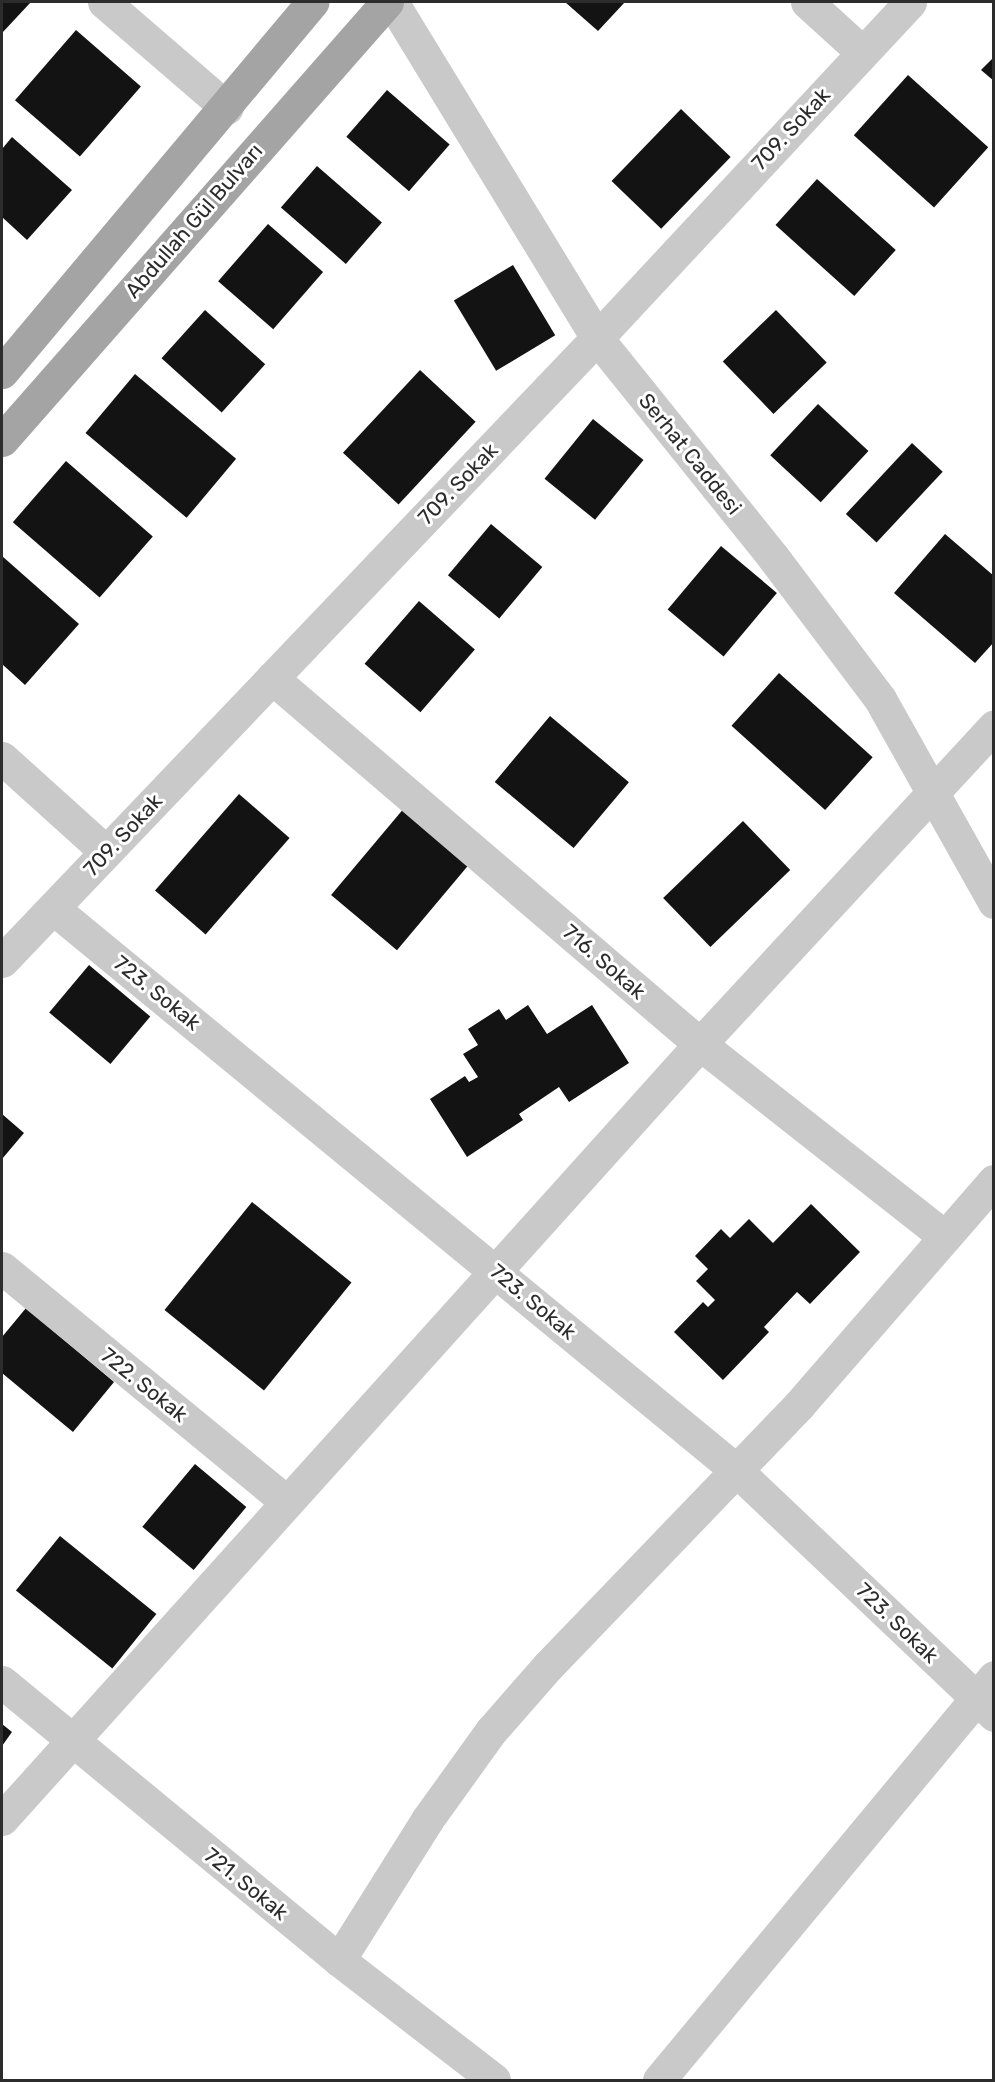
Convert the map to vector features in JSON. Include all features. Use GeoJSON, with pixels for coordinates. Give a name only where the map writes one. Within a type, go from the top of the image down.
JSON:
{"type":"FeatureCollection","features":[{"type":"Feature","properties":{"kind":"main road"},"geometry":{"type":"LineString","coordinates":[[2,372],[227,108],[313,2]]}},
{"type":"Feature","properties":{"kind":"main road","name":"Abdullah Gül Bulvarı"},"geometry":{"type":"LineString","coordinates":[[2,440],[387,2]]}},
{"type":"Feature","properties":{"kind":"street"},"geometry":{"type":"LineString","coordinates":[[104,2],[227,108]]}},
{"type":"Feature","properties":{"kind":"street","name":"Serhat Caddesi"},"geometry":{"type":"LineString","coordinates":[[392,2],[597,338],[773,557],[880,699],[993,902]]}},
{"type":"Feature","properties":{"kind":"street"},"geometry":{"type":"LineString","coordinates":[[807,2],[862,52]]}},
{"type":"Feature","properties":{"kind":"street","name":"709. Sokak"},"geometry":{"type":"LineString","coordinates":[[2,961],[597,338],[910,2]]}},
{"type":"Feature","properties":{"kind":"street","name":"716. Sokak"},"geometry":{"type":"LineString","coordinates":[[272,678],[700,1044],[944,1236]]}},
{"type":"Feature","properties":{"kind":"street"},"geometry":{"type":"LineString","coordinates":[[2,1819],[700,1044],[934,793],[993,726]]}},
{"type":"Feature","properties":{"kind":"street"},"geometry":{"type":"LineString","coordinates":[[2,758],[106,852]]}},
{"type":"Feature","properties":{"kind":"street","name":"723. Sokak"},"geometry":{"type":"LineString","coordinates":[[54,909],[736,1470],[987,1696]]}},
{"type":"Feature","properties":{"kind":"street"},"geometry":{"type":"LineString","coordinates":[[339,1959],[427,1820],[492,1731],[556,1658],[799,1405],[993,1181]]}},
{"type":"Feature","properties":{"kind":"street","name":"722. Sokak"},"geometry":{"type":"LineString","coordinates":[[2,1269],[287,1502]]}},
{"type":"Feature","properties":{"kind":"street","name":"721. Sokak"},"geometry":{"type":"LineString","coordinates":[[2,1682],[339,1959],[494,2080]]}},
{"type":"Feature","properties":{"kind":"street"},"geometry":{"type":"LineString","coordinates":[[659,2080],[987,1696]]}},
{"type":"Feature","properties":{"kind":"building"},"geometry":{"type":"Polygon","coordinates":[[[2,2],[31,2],[2,33],[2,2]]]}},
{"type":"Feature","properties":{"kind":"building"},"geometry":{"type":"Polygon","coordinates":[[[565,2],[625,2],[598,31],[565,2]]]}},
{"type":"Feature","properties":{"kind":"building"},"geometry":{"type":"Polygon","coordinates":[[[76,30],[141,86],[80,157],[15,100],[76,30]]]}},
{"type":"Feature","properties":{"kind":"building"},"geometry":{"type":"Polygon","coordinates":[[[994,57],[994,81],[981,70],[994,57]]]}},
{"type":"Feature","properties":{"kind":"building"},"geometry":{"type":"Polygon","coordinates":[[[908,75],[988,147],[934,207],[854,135],[908,75]]]}},
{"type":"Feature","properties":{"kind":"building"},"geometry":{"type":"Polygon","coordinates":[[[387,90],[450,144],[409,191],[346,137],[387,90]]]}},
{"type":"Feature","properties":{"kind":"building"},"geometry":{"type":"Polygon","coordinates":[[[681,109],[731,157],[661,229],[612,181],[681,109]]]}},
{"type":"Feature","properties":{"kind":"building"},"geometry":{"type":"Polygon","coordinates":[[[12,137],[72,190],[27,240],[2,217],[2,149],[12,137]]]}},
{"type":"Feature","properties":{"kind":"building"},"geometry":{"type":"Polygon","coordinates":[[[317,166],[382,222],[346,264],[281,208],[317,166]]]}},
{"type":"Feature","properties":{"kind":"building"},"geometry":{"type":"Polygon","coordinates":[[[817,179],[896,250],[854,296],[776,225],[817,179]]]}},
{"type":"Feature","properties":{"kind":"building"},"geometry":{"type":"Polygon","coordinates":[[[268,224],[323,272],[273,329],[218,281],[268,224]]]}},
{"type":"Feature","properties":{"kind":"building"},"geometry":{"type":"Polygon","coordinates":[[[513,265],[555,335],[496,371],[454,301],[513,265]]]}},
{"type":"Feature","properties":{"kind":"building"},"geometry":{"type":"Polygon","coordinates":[[[205,310],[265,364],[222,413],[162,358],[205,310]]]}},
{"type":"Feature","properties":{"kind":"building"},"geometry":{"type":"Polygon","coordinates":[[[776,310],[827,363],[773,414],[723,361],[776,310]]]}},
{"type":"Feature","properties":{"kind":"building"},"geometry":{"type":"Polygon","coordinates":[[[420,370],[476,422],[399,504],[343,453],[420,370]]]}},
{"type":"Feature","properties":{"kind":"building"},"geometry":{"type":"Polygon","coordinates":[[[135,374],[236,459],[187,518],[86,433],[135,374]]]}},
{"type":"Feature","properties":{"kind":"building"},"geometry":{"type":"Polygon","coordinates":[[[818,404],[868,451],[821,502],[770,455],[818,404]]]}},
{"type":"Feature","properties":{"kind":"building"},"geometry":{"type":"Polygon","coordinates":[[[593,419],[644,460],[595,520],[545,479],[593,419]]]}},
{"type":"Feature","properties":{"kind":"building"},"geometry":{"type":"Polygon","coordinates":[[[912,443],[943,472],[877,543],[846,514],[912,443]]]}},
{"type":"Feature","properties":{"kind":"building"},"geometry":{"type":"Polygon","coordinates":[[[66,461],[153,536],[100,598],[13,522],[66,461]]]}},
{"type":"Feature","properties":{"kind":"building"},"geometry":{"type":"Polygon","coordinates":[[[491,524],[542,567],[499,618],[448,575],[491,524]]]}},
{"type":"Feature","properties":{"kind":"building"},"geometry":{"type":"Polygon","coordinates":[[[945,534],[994,576],[994,642],[975,663],[894,593],[945,534]]]}},
{"type":"Feature","properties":{"kind":"building"},"geometry":{"type":"Polygon","coordinates":[[[721,546],[777,593],[724,657],[668,610],[721,546]]]}},
{"type":"Feature","properties":{"kind":"building"},"geometry":{"type":"Polygon","coordinates":[[[2,556],[79,624],[25,685],[2,664],[2,556]]]}},
{"type":"Feature","properties":{"kind":"building"},"geometry":{"type":"Polygon","coordinates":[[[419,601],[475,650],[420,712],[365,664],[419,601]]]}},
{"type":"Feature","properties":{"kind":"building"},"geometry":{"type":"Polygon","coordinates":[[[779,673],[873,757],[825,810],[731,726],[779,673]]]}},
{"type":"Feature","properties":{"kind":"building"},"geometry":{"type":"Polygon","coordinates":[[[550,716],[629,782],[574,848],[495,782],[550,716]]]}},
{"type":"Feature","properties":{"kind":"building"},"geometry":{"type":"Polygon","coordinates":[[[239,794],[290,838],[206,935],[155,891],[239,794]]]}},
{"type":"Feature","properties":{"kind":"building"},"geometry":{"type":"Polygon","coordinates":[[[405,807],[471,862],[397,950],[331,895],[405,807]]]}},
{"type":"Feature","properties":{"kind":"building"},"geometry":{"type":"Polygon","coordinates":[[[743,821],[790,870],[710,947],[663,898],[743,821]]]}},
{"type":"Feature","properties":{"kind":"building"},"geometry":{"type":"Polygon","coordinates":[[[89,965],[150,1016],[110,1064],[49,1012],[89,965]]]}},
{"type":"Feature","properties":{"kind":"building"},"geometry":{"type":"Polygon","coordinates":[[[528,1005],[547,1034],[592,1005],[629,1063],[569,1102],[559,1087],[519,1114],[523,1120],[467,1157],[430,1099],[465,1076],[469,1082],[478,1077],[463,1054],[478,1045],[468,1029],[499,1009],[506,1020],[528,1005]]]}},
{"type":"Feature","properties":{"kind":"building"},"geometry":{"type":"Polygon","coordinates":[[[2,1114],[24,1133],[2,1159],[2,1114]]]}},
{"type":"Feature","properties":{"kind":"building"},"geometry":{"type":"Polygon","coordinates":[[[252,1202],[351,1283],[264,1391],[165,1310],[252,1202]]]}},
{"type":"Feature","properties":{"kind":"building"},"geometry":{"type":"Polygon","coordinates":[[[811,1204],[860,1252],[810,1304],[797,1292],[764,1327],[769,1332],[723,1380],[674,1332],[703,1302],[708,1307],[715,1300],[696,1281],[708,1269],[695,1256],[721,1229],[730,1238],[749,1219],[773,1243],[811,1204]]]}},
{"type":"Feature","properties":{"kind":"building"},"geometry":{"type":"Polygon","coordinates":[[[26,1308],[114,1382],[73,1432],[2,1373],[2,1337],[26,1308]]]}},
{"type":"Feature","properties":{"kind":"building"},"geometry":{"type":"Polygon","coordinates":[[[195,1464],[246,1507],[194,1570],[142,1527],[195,1464]]]}},
{"type":"Feature","properties":{"kind":"building"},"geometry":{"type":"Polygon","coordinates":[[[60,1536],[156,1614],[112,1668],[16,1590],[60,1536]]]}},
{"type":"Feature","properties":{"kind":"building"},"geometry":{"type":"Polygon","coordinates":[[[2,1724],[12,1732],[2,1746],[2,1724]]]}}]}
